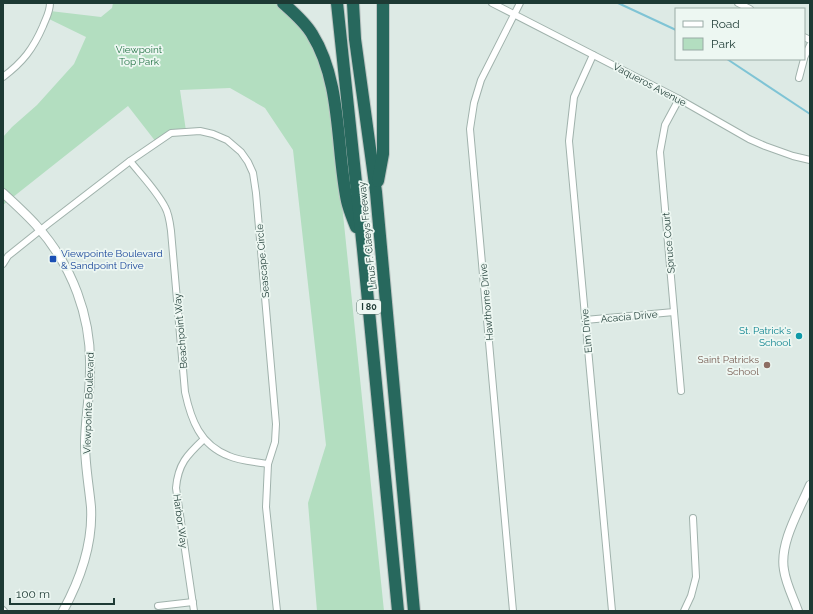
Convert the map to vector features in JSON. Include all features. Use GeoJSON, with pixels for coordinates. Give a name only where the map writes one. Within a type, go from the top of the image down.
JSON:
{"type":"FeatureCollection","features":[{"type":"Feature","properties":{"kind":"highway"},"geometry":{"type":"LineString","coordinates":[[283,3],[299,17],[312,34],[324,58],[332,84],[347,202],[363,249]]}},
{"type":"Feature","properties":{"kind":"highway","name":"Linus F. Claeys Freeway"},"geometry":{"type":"LineString","coordinates":[[337,3],[363,249],[398,611]]}},
{"type":"Feature","properties":{"kind":"highway","name":"Linus F. Claeys Freeway"},"geometry":{"type":"LineString","coordinates":[[353,3],[356,39],[376,192],[414,611]]}},
{"type":"Feature","properties":{"kind":"highway"},"geometry":{"type":"LineString","coordinates":[[376,192],[383,154],[383,3]]}},
{"type":"Feature","properties":{"kind":"street"},"geometry":{"type":"LineString","coordinates":[[3,77],[24,60],[36,42],[50,10],[50,3]]}},
{"type":"Feature","properties":{"kind":"street","name":"Vaqueros Avenue"},"geometry":{"type":"LineString","coordinates":[[492,3],[679,99],[749,139],[765,146],[810,160]]}},
{"type":"Feature","properties":{"kind":"street","name":"Hawthorne Drive"},"geometry":{"type":"LineString","coordinates":[[513,611],[470,128],[474,103],[481,80],[520,3]]}},
{"type":"Feature","properties":{"kind":"street"},"geometry":{"type":"LineString","coordinates":[[738,3],[748,8]]}},
{"type":"Feature","properties":{"kind":"street"},"geometry":{"type":"LineString","coordinates":[[805,56],[810,45]]}},
{"type":"Feature","properties":{"kind":"street","name":"Elm Drive"},"geometry":{"type":"LineString","coordinates":[[593,55],[574,97],[569,141],[612,611]]}},
{"type":"Feature","properties":{"kind":"street"},"geometry":{"type":"LineString","coordinates":[[799,78],[804,60]]}},
{"type":"Feature","properties":{"kind":"street","name":"Spruce Court"},"geometry":{"type":"LineString","coordinates":[[679,99],[665,125],[660,152],[681,391]]}},
{"type":"Feature","properties":{"kind":"street","name":"Seascape Circle"},"geometry":{"type":"LineString","coordinates":[[3,264],[8,256],[40,230],[130,161],[171,132],[200,131],[213,134],[227,140],[241,152],[253,173],[256,193],[276,424],[275,442],[268,464],[266,507],[277,611]]}},
{"type":"Feature","properties":{"kind":"street","name":"Beachpoint Way"},"geometry":{"type":"LineString","coordinates":[[130,161],[158,196],[165,207],[169,218],[185,392],[191,419],[204,439],[212,447],[229,457],[268,464]]}},
{"type":"Feature","properties":{"kind":"street","name":"Viewpointe Boulevard"},"geometry":{"type":"LineString","coordinates":[[3,193],[40,230],[58,255],[74,282],[83,310],[89,342],[90,371],[85,444],[91,509],[90,527],[87,550],[80,576],[63,611]]}},
{"type":"Feature","properties":{"kind":"street","name":"Acacia Drive"},"geometry":{"type":"LineString","coordinates":[[585,320],[674,312]]}},
{"type":"Feature","properties":{"kind":"street","name":"Harbor Way"},"geometry":{"type":"LineString","coordinates":[[194,611],[176,488],[180,467],[186,456],[204,439]]}},
{"type":"Feature","properties":{"kind":"street"},"geometry":{"type":"LineString","coordinates":[[798,611],[783,569],[783,556],[785,542],[810,485]]}},
{"type":"Feature","properties":{"kind":"street"},"geometry":{"type":"LineString","coordinates":[[684,611],[691,596],[696,577],[693,518]]}},
{"type":"Feature","properties":{"kind":"street"},"geometry":{"type":"LineString","coordinates":[[158,606],[193,602]]}},
{"type":"Feature","properties":{"kind":"green space","name":"Viewpoint Top Park"},"geometry":{"type":"Polygon","coordinates":[[[113,3],[283,3],[316,42],[313,49],[325,77],[340,185],[384,611],[317,611],[308,503],[326,445],[293,150],[265,108],[230,88],[180,90],[186,131],[171,133],[156,142],[128,106],[3,205],[3,137],[37,105],[74,64],[86,37],[47,18],[50,11],[101,17],[112,8],[113,3]]]}},
{"type":"Feature","properties":{"kind":"waterway"},"geometry":{"type":"LineString","coordinates":[[618,3],[675,30]]}},
{"type":"Feature","properties":{"kind":"waterway"},"geometry":{"type":"LineString","coordinates":[[729,60],[810,114]]}},
{"type":"Feature","properties":{"kind":"place","name":"Viewpointe Boulevard & Sandpoint Drive"},"geometry":{"type":"Point","coordinates":[53,259]}},
{"type":"Feature","properties":{"kind":"place","name":"St. Patrick's School"},"geometry":{"type":"Point","coordinates":[799,336]}},
{"type":"Feature","properties":{"kind":"place","name":"Saint Patricks School"},"geometry":{"type":"Point","coordinates":[767,365]}}]}
